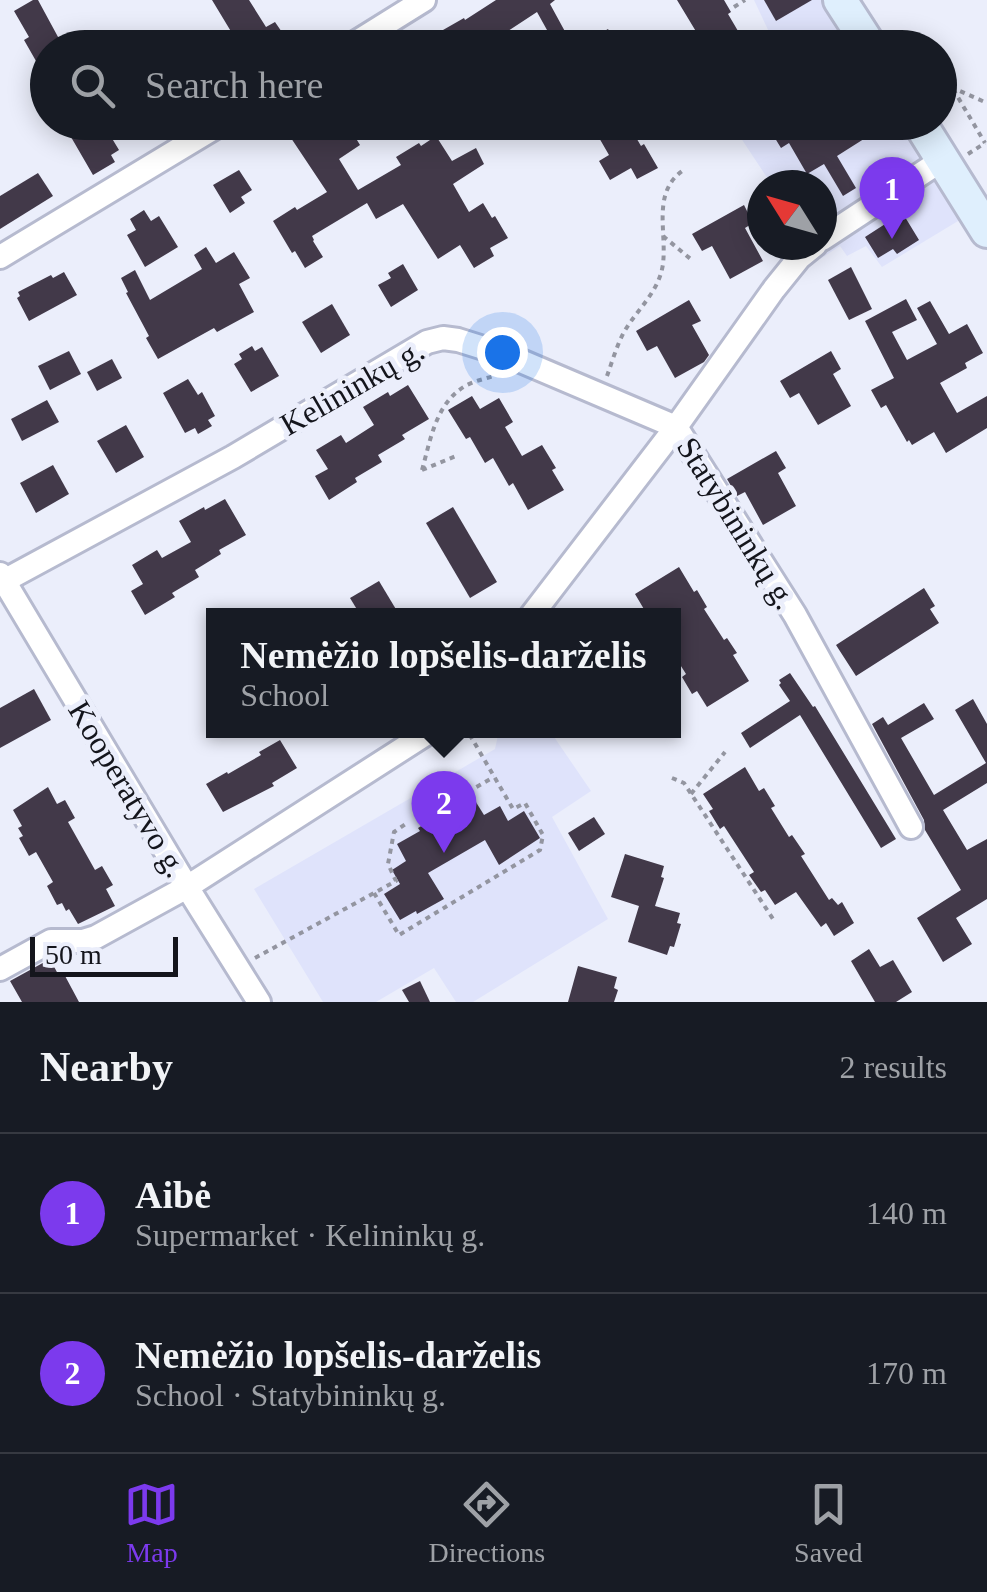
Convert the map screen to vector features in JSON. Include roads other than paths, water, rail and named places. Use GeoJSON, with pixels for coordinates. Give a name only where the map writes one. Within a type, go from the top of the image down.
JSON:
{"type":"FeatureCollection","features":[{"type":"Feature","properties":{"kind":"main road"},"geometry":{"type":"LineString","coordinates":[[840,0],[859,30]]}},
{"type":"Feature","properties":{"kind":"main road"},"geometry":{"type":"LineString","coordinates":[[930,140],[987,232]]}},
{"type":"Feature","properties":{"kind":"street"},"geometry":{"type":"LineString","coordinates":[[376,30],[424,0]]}},
{"type":"Feature","properties":{"kind":"street"},"geometry":{"type":"LineString","coordinates":[[0,257],[194,140]]}},
{"type":"Feature","properties":{"kind":"street"},"geometry":{"type":"LineString","coordinates":[[837,230],[942,160]]}},
{"type":"Feature","properties":{"kind":"street"},"geometry":{"type":"LineString","coordinates":[[676,426],[798,260]]}},
{"type":"Feature","properties":{"kind":"street","name":"Kelininkų g."},"geometry":{"type":"LineString","coordinates":[[1,580],[232,457],[427,342],[443,338],[517,360],[676,426]]}},
{"type":"Feature","properties":{"kind":"street","name":"Statybininkų g."},"geometry":{"type":"LineString","coordinates":[[537,608],[676,426],[795,615],[911,828]]}},
{"type":"Feature","properties":{"kind":"street","name":"Kooperatyvo g."},"geometry":{"type":"LineString","coordinates":[[1,580],[259,1002]]}},
{"type":"Feature","properties":{"kind":"street"},"geometry":{"type":"LineString","coordinates":[[0,969],[51,941],[96,937],[186,888],[420,738]]}},
{"type":"Feature","properties":{"kind":"place","name":"Aibė"},"geometry":{"type":"Point","coordinates":[892,239]}},
{"type":"Feature","properties":{"kind":"place","name":"Nemėžio lopšelis-darželis"},"geometry":{"type":"Point","coordinates":[444,853]}}]}
